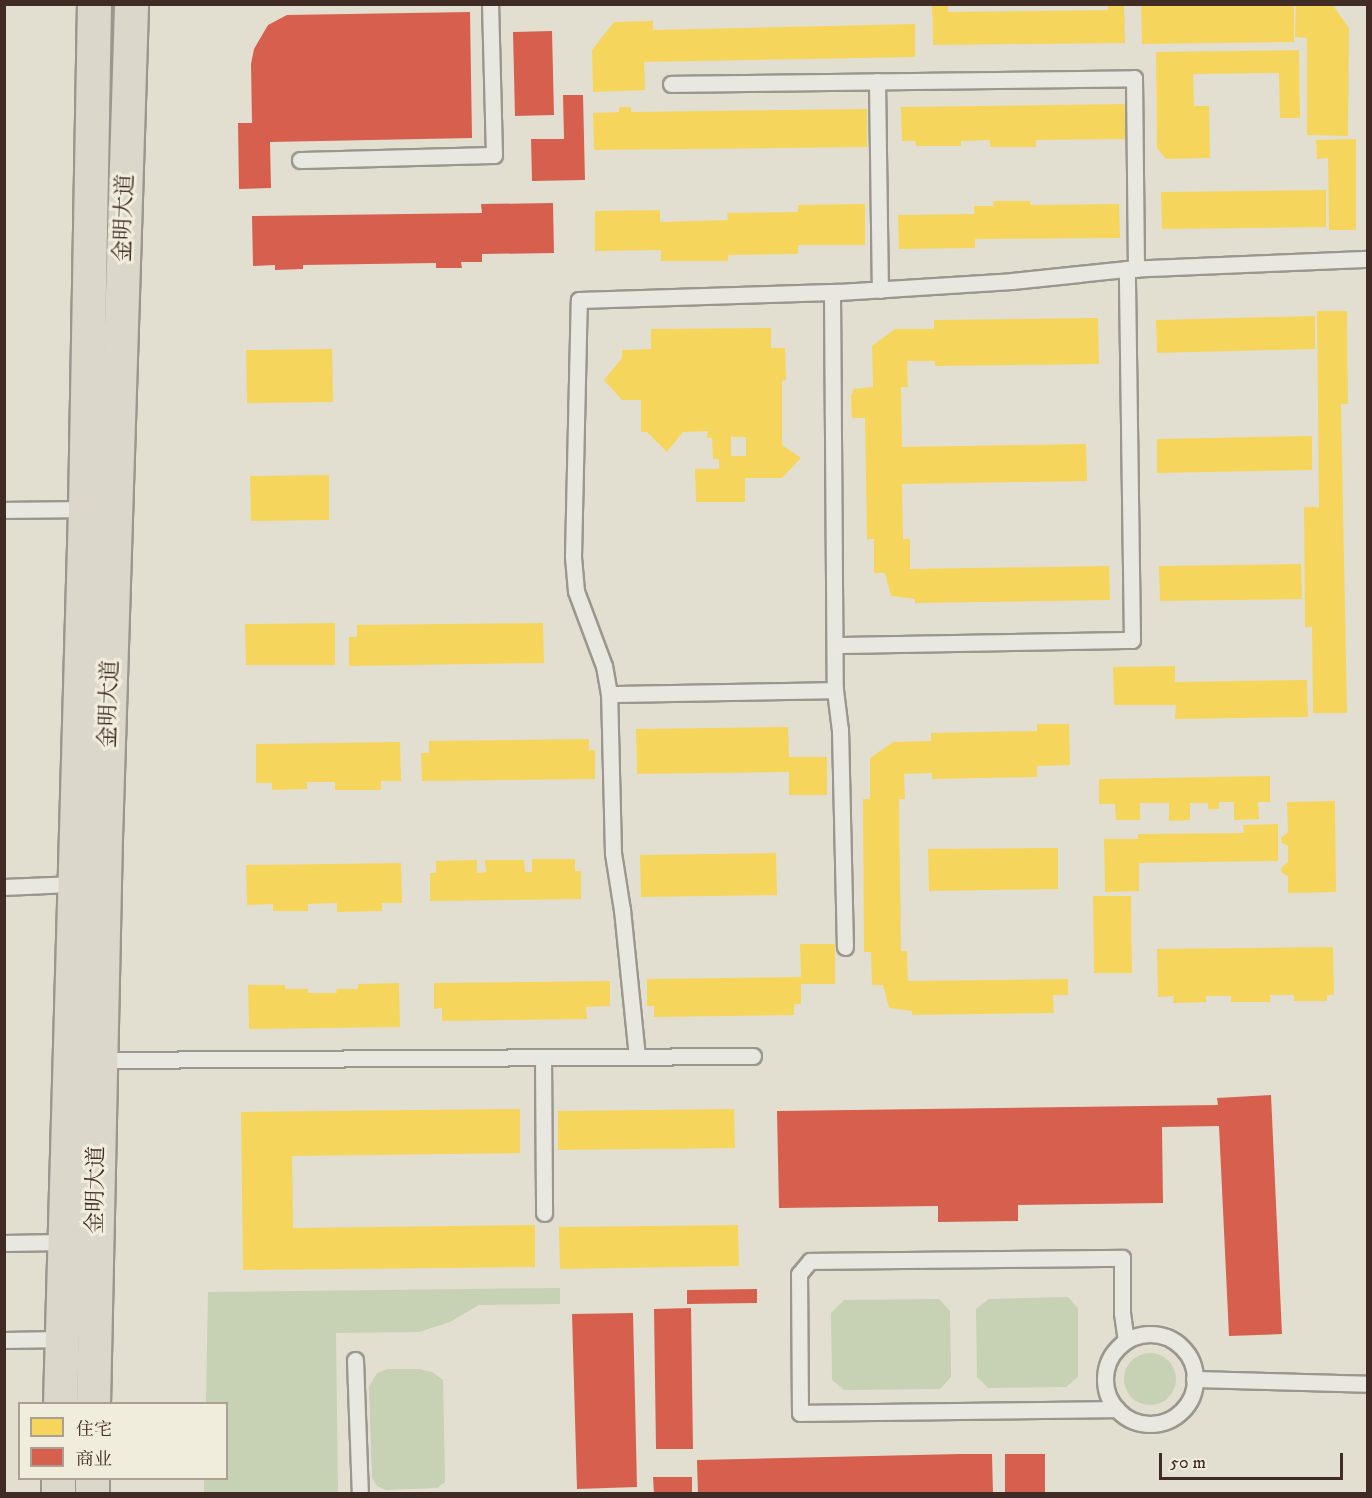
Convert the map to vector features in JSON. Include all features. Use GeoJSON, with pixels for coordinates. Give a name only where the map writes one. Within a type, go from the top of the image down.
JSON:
{"type":"FeatureCollection","features":[{"type":"Feature","properties":{"kind":"main road","name":"金明大道"},"geometry":{"type":"LineString","coordinates":[[60,1402],[85,509],[94,4]]}},
{"type":"Feature","properties":{"kind":"main road","name":"金明大道"},"geometry":{"type":"LineString","coordinates":[[93,1402],[99,1060],[131,4]]}},
{"type":"Feature","properties":{"kind":"lane"},"geometry":{"type":"LineString","coordinates":[[300,160],[494,155],[490,4]]}},
{"type":"Feature","properties":{"kind":"lane"},"geometry":{"type":"LineString","coordinates":[[671,84],[1134,78],[1132,640],[835,645]]}},
{"type":"Feature","properties":{"kind":"lane"},"geometry":{"type":"LineString","coordinates":[[877,81],[880,290]]}},
{"type":"Feature","properties":{"kind":"lane"},"geometry":{"type":"LineString","coordinates":[[637,1057],[622,909],[612,853],[609,694],[604,666],[576,591],[573,556],[579,300],[880,290],[1132,269],[1368,260]]}},
{"type":"Feature","properties":{"kind":"lane"},"geometry":{"type":"LineString","coordinates":[[832,292],[835,690],[840,729],[845,947]]}},
{"type":"Feature","properties":{"kind":"lane"},"geometry":{"type":"LineString","coordinates":[[4,510],[85,509]]}},
{"type":"Feature","properties":{"kind":"lane"},"geometry":{"type":"LineString","coordinates":[[609,694],[835,690]]}},
{"type":"Feature","properties":{"kind":"lane"},"geometry":{"type":"LineString","coordinates":[[4,887],[74,884]]}},
{"type":"Feature","properties":{"kind":"lane"},"geometry":{"type":"LineString","coordinates":[[99,1060],[753,1056]]}},
{"type":"Feature","properties":{"kind":"lane"},"geometry":{"type":"LineString","coordinates":[[543,1057],[544,1213]]}},
{"type":"Feature","properties":{"kind":"lane"},"geometry":{"type":"LineString","coordinates":[[4,1243],[63,1242]]}},
{"type":"Feature","properties":{"kind":"lane"},"geometry":{"type":"LineString","coordinates":[[1117,1409],[800,1413],[799,1274],[810,1261],[1122,1258],[1122,1313],[1126,1341]]}},
{"type":"Feature","properties":{"kind":"lane"},"geometry":{"type":"LineString","coordinates":[[1143,1335],[1167,1337],[1186,1352],[1192,1363],[1194,1379],[1190,1398],[1184,1408],[1161,1423],[1133,1421],[1117,1409],[1107,1391],[1105,1378],[1113,1354],[1126,1341],[1143,1335]]}},
{"type":"Feature","properties":{"kind":"lane"},"geometry":{"type":"LineString","coordinates":[[4,1340],[62,1339]]}},
{"type":"Feature","properties":{"kind":"lane"},"geometry":{"type":"LineString","coordinates":[[356,1360],[360,1494]]}},
{"type":"Feature","properties":{"kind":"lane"},"geometry":{"type":"LineString","coordinates":[[1194,1379],[1368,1384]]}},
{"type":"Feature","properties":{"kind":"green space"},"geometry":{"type":"Polygon","coordinates":[[[560,1288],[560,1304],[479,1305],[450,1322],[419,1332],[336,1333],[338,1493],[204,1493],[204,1480],[228,1480],[228,1402],[206,1402],[208,1292],[560,1288]]]}},
{"type":"Feature","properties":{"kind":"green space"},"geometry":{"type":"Polygon","coordinates":[[[1068,1297],[1078,1308],[1078,1377],[1066,1387],[988,1388],[977,1377],[976,1309],[989,1299],[1068,1297]]]}},
{"type":"Feature","properties":{"kind":"green space"},"geometry":{"type":"Polygon","coordinates":[[[939,1299],[950,1311],[951,1377],[940,1389],[844,1390],[832,1380],[831,1313],[844,1300],[939,1299]]]}},
{"type":"Feature","properties":{"kind":"green space"},"geometry":{"type":"Polygon","coordinates":[[[1145,1353],[1155,1353],[1169,1360],[1176,1379],[1169,1398],[1155,1405],[1145,1405],[1135,1401],[1128,1394],[1124,1384],[1124,1374],[1128,1364],[1135,1357],[1145,1353]]]}},
{"type":"Feature","properties":{"kind":"green space"},"geometry":{"type":"Polygon","coordinates":[[[388,1369],[419,1369],[432,1372],[443,1380],[445,1482],[437,1488],[386,1490],[377,1486],[372,1478],[369,1387],[377,1373],[388,1369]]]}},
{"type":"Feature","properties":{"kind":"building: 住宅"},"geometry":{"type":"Polygon","coordinates":[[[932,4],[948,4],[948,12],[1108,10],[1108,4],[1124,4],[1125,43],[933,45],[932,4]]]}},
{"type":"Feature","properties":{"kind":"building: 住宅"},"geometry":{"type":"Polygon","coordinates":[[[1141,4],[1294,4],[1294,42],[1142,44],[1141,4]]]}},
{"type":"Feature","properties":{"kind":"building: 住宅"},"geometry":{"type":"Polygon","coordinates":[[[1296,4],[1332,4],[1349,28],[1348,136],[1307,135],[1307,38],[1295,37],[1296,4]]]}},
{"type":"Feature","properties":{"kind":"building: 住宅"},"geometry":{"type":"Polygon","coordinates":[[[653,21],[653,30],[915,24],[915,57],[644,62],[645,90],[593,92],[592,50],[614,22],[653,21]]]}},
{"type":"Feature","properties":{"kind":"building: 住宅"},"geometry":{"type":"Polygon","coordinates":[[[1299,50],[1300,118],[1280,118],[1279,73],[1193,74],[1194,106],[1209,106],[1210,158],[1166,159],[1157,148],[1156,52],[1299,50]]]}},
{"type":"Feature","properties":{"kind":"building: 住宅"},"geometry":{"type":"Polygon","coordinates":[[[1126,104],[1127,139],[1036,140],[1036,147],[990,147],[990,140],[961,141],[961,146],[916,146],[915,141],[902,141],[901,107],[1126,104]]]}},
{"type":"Feature","properties":{"kind":"building: 住宅"},"geometry":{"type":"Polygon","coordinates":[[[619,107],[631,107],[631,112],[867,109],[867,147],[594,150],[593,113],[619,112],[619,107]]]}},
{"type":"Feature","properties":{"kind":"building: 住宅"},"geometry":{"type":"Polygon","coordinates":[[[1356,139],[1356,230],[1329,230],[1328,158],[1317,159],[1316,140],[1356,139]]]}},
{"type":"Feature","properties":{"kind":"building: 住宅"},"geometry":{"type":"Polygon","coordinates":[[[1326,190],[1326,227],[1162,229],[1161,192],[1326,190]]]}},
{"type":"Feature","properties":{"kind":"building: 住宅"},"geometry":{"type":"Polygon","coordinates":[[[993,201],[1030,201],[1031,205],[1119,204],[1120,238],[975,239],[975,248],[899,249],[898,215],[974,214],[974,206],[994,206],[993,201]]]}},
{"type":"Feature","properties":{"kind":"building: 住宅"},"geometry":{"type":"Polygon","coordinates":[[[865,204],[865,245],[798,245],[798,254],[728,255],[728,261],[661,261],[661,250],[595,251],[595,211],[660,210],[660,222],[728,220],[727,213],[798,212],[798,205],[865,204]]]}},
{"type":"Feature","properties":{"kind":"building: 住宅"},"geometry":{"type":"Polygon","coordinates":[[[1317,311],[1347,311],[1348,404],[1341,404],[1347,713],[1313,713],[1312,627],[1305,627],[1304,507],[1319,507],[1317,311]]]}},
{"type":"Feature","properties":{"kind":"building: 住宅"},"geometry":{"type":"Polygon","coordinates":[[[1315,316],[1315,349],[1157,353],[1156,320],[1315,316]]]}},
{"type":"Feature","properties":{"kind":"building: 住宅"},"geometry":{"type":"Polygon","coordinates":[[[1098,318],[1099,364],[935,366],[935,361],[907,361],[908,387],[901,387],[902,447],[1086,444],[1087,481],[902,484],[903,539],[910,539],[910,569],[1109,566],[1110,600],[915,603],[915,599],[891,596],[885,573],[874,573],[874,539],[867,539],[865,418],[852,418],[851,397],[854,389],[873,387],[872,346],[895,329],[934,329],[934,320],[1098,318]]]}},
{"type":"Feature","properties":{"kind":"building: 住宅"},"geometry":{"type":"Polygon","coordinates":[[[771,328],[771,348],[785,348],[786,380],[782,381],[782,445],[801,458],[782,478],[745,478],[745,502],[696,502],[695,469],[719,469],[719,459],[713,459],[712,438],[707,438],[708,431],[683,432],[667,452],[647,432],[641,432],[641,400],[622,400],[604,380],[622,358],[622,350],[651,349],[651,329],[771,328]],[[731,437],[731,456],[746,456],[746,437],[731,437]]]}},
{"type":"Feature","properties":{"kind":"building: 住宅"},"geometry":{"type":"Polygon","coordinates":[[[332,349],[333,402],[247,403],[246,350],[332,349]]]}},
{"type":"Feature","properties":{"kind":"building: 住宅"},"geometry":{"type":"Polygon","coordinates":[[[1312,436],[1312,470],[1157,473],[1157,439],[1312,436]]]}},
{"type":"Feature","properties":{"kind":"building: 住宅"},"geometry":{"type":"Polygon","coordinates":[[[329,475],[329,520],[251,521],[250,476],[329,475]]]}},
{"type":"Feature","properties":{"kind":"building: 住宅"},"geometry":{"type":"Polygon","coordinates":[[[1301,564],[1302,599],[1160,601],[1159,566],[1301,564]]]}},
{"type":"Feature","properties":{"kind":"building: 住宅"},"geometry":{"type":"Polygon","coordinates":[[[335,623],[335,665],[246,665],[245,624],[335,623]]]}},
{"type":"Feature","properties":{"kind":"building: 住宅"},"geometry":{"type":"Polygon","coordinates":[[[543,623],[544,663],[349,666],[349,637],[357,637],[357,625],[543,623]]]}},
{"type":"Feature","properties":{"kind":"building: 住宅"},"geometry":{"type":"Polygon","coordinates":[[[1175,666],[1175,682],[1307,680],[1308,717],[1175,719],[1176,705],[1114,705],[1113,667],[1175,666]]]}},
{"type":"Feature","properties":{"kind":"building: 住宅"},"geometry":{"type":"Polygon","coordinates":[[[1037,724],[1069,724],[1070,765],[1037,766],[1037,777],[932,779],[932,773],[904,774],[905,799],[899,799],[901,951],[907,951],[908,981],[1068,979],[1068,995],[1053,995],[1054,1013],[912,1015],[912,1011],[889,1008],[883,985],[872,985],[871,952],[864,952],[863,799],[870,799],[870,758],[893,742],[931,741],[931,733],[1037,731],[1037,724]]]}},
{"type":"Feature","properties":{"kind":"building: 住宅"},"geometry":{"type":"Polygon","coordinates":[[[788,727],[789,757],[827,757],[827,795],[789,795],[789,772],[637,774],[636,729],[788,727]]]}},
{"type":"Feature","properties":{"kind":"building: 住宅"},"geometry":{"type":"Polygon","coordinates":[[[589,739],[589,750],[595,750],[595,779],[422,781],[421,753],[429,753],[429,741],[589,739]]]}},
{"type":"Feature","properties":{"kind":"building: 住宅"},"geometry":{"type":"Polygon","coordinates":[[[400,742],[401,781],[381,781],[381,790],[335,790],[335,782],[307,782],[307,789],[272,790],[272,783],[256,783],[256,744],[400,742]]]}},
{"type":"Feature","properties":{"kind":"building: 住宅"},"geometry":{"type":"Polygon","coordinates":[[[1270,776],[1270,802],[1258,802],[1259,819],[1234,820],[1234,802],[1219,802],[1219,809],[1208,809],[1208,803],[1190,803],[1190,820],[1169,821],[1169,803],[1140,803],[1140,820],[1116,820],[1115,804],[1099,804],[1099,779],[1270,776]]]}},
{"type":"Feature","properties":{"kind":"building: 住宅"},"geometry":{"type":"Polygon","coordinates":[[[1335,801],[1336,892],[1288,893],[1288,876],[1282,873],[1281,868],[1288,862],[1288,846],[1282,843],[1281,838],[1288,832],[1287,802],[1335,801]]]}},
{"type":"Feature","properties":{"kind":"building: 住宅"},"geometry":{"type":"Polygon","coordinates":[[[1278,824],[1278,861],[1139,863],[1139,891],[1105,892],[1104,839],[1138,839],[1138,834],[1244,833],[1243,825],[1278,824]]]}},
{"type":"Feature","properties":{"kind":"building: 住宅"},"geometry":{"type":"Polygon","coordinates":[[[1058,848],[1058,889],[929,891],[928,849],[1058,848]]]}},
{"type":"Feature","properties":{"kind":"building: 住宅"},"geometry":{"type":"Polygon","coordinates":[[[776,853],[777,895],[641,897],[640,855],[776,853]]]}},
{"type":"Feature","properties":{"kind":"building: 住宅"},"geometry":{"type":"Polygon","coordinates":[[[532,859],[575,859],[575,871],[581,871],[581,899],[430,901],[430,873],[436,873],[436,861],[477,860],[477,873],[486,872],[485,860],[524,860],[525,872],[532,872],[532,859]]]}},
{"type":"Feature","properties":{"kind":"building: 住宅"},"geometry":{"type":"Polygon","coordinates":[[[401,863],[402,903],[382,903],[382,911],[337,912],[337,903],[308,904],[308,911],[273,911],[273,904],[247,905],[246,865],[401,863]]]}},
{"type":"Feature","properties":{"kind":"building: 住宅"},"geometry":{"type":"Polygon","coordinates":[[[1093,896],[1131,896],[1132,973],[1094,973],[1093,896]]]}},
{"type":"Feature","properties":{"kind":"building: 住宅"},"geometry":{"type":"Polygon","coordinates":[[[800,944],[835,944],[835,984],[801,984],[801,1004],[794,1004],[794,1015],[654,1017],[654,1006],[647,1006],[647,979],[801,977],[800,944]]]}},
{"type":"Feature","properties":{"kind":"building: 住宅"},"geometry":{"type":"Polygon","coordinates":[[[1333,947],[1334,995],[1327,995],[1327,1001],[1294,1001],[1294,995],[1270,995],[1270,1002],[1231,1002],[1231,996],[1206,996],[1206,1002],[1173,1003],[1174,996],[1158,997],[1157,949],[1333,947]]]}},
{"type":"Feature","properties":{"kind":"building: 住宅"},"geometry":{"type":"Polygon","coordinates":[[[610,981],[610,1006],[586,1007],[587,1019],[442,1021],[442,1008],[434,1009],[434,983],[610,981]]]}},
{"type":"Feature","properties":{"kind":"building: 住宅"},"geometry":{"type":"Polygon","coordinates":[[[399,983],[400,1027],[249,1029],[248,985],[285,985],[285,989],[308,989],[308,993],[337,993],[336,989],[358,989],[358,984],[399,983]]]}},
{"type":"Feature","properties":{"kind":"building: 住宅"},"geometry":{"type":"Polygon","coordinates":[[[520,1109],[520,1153],[292,1156],[293,1228],[535,1225],[535,1267],[243,1270],[241,1112],[520,1109]]]}},
{"type":"Feature","properties":{"kind":"building: 住宅"},"geometry":{"type":"Polygon","coordinates":[[[734,1109],[735,1148],[558,1150],[558,1111],[734,1109]]]}},
{"type":"Feature","properties":{"kind":"building: 住宅"},"geometry":{"type":"Polygon","coordinates":[[[738,1225],[739,1266],[560,1269],[559,1227],[738,1225]]]}},
{"type":"Feature","properties":{"kind":"building: 商业"},"geometry":{"type":"Polygon","coordinates":[[[470,12],[472,138],[270,142],[271,188],[239,189],[238,123],[252,123],[251,64],[254,49],[268,25],[287,15],[470,12]]]}},
{"type":"Feature","properties":{"kind":"building: 商业"},"geometry":{"type":"Polygon","coordinates":[[[552,31],[554,115],[515,116],[513,32],[552,31]]]}},
{"type":"Feature","properties":{"kind":"building: 商业"},"geometry":{"type":"Polygon","coordinates":[[[563,95],[583,95],[585,180],[532,181],[531,139],[564,139],[563,95]]]}},
{"type":"Feature","properties":{"kind":"building: 商业"},"geometry":{"type":"Polygon","coordinates":[[[553,203],[554,253],[482,254],[482,262],[461,262],[462,268],[436,268],[436,263],[303,265],[303,269],[275,270],[275,265],[253,266],[252,216],[482,213],[481,204],[553,203]]]}},
{"type":"Feature","properties":{"kind":"building: 商业"},"geometry":{"type":"Polygon","coordinates":[[[1271,1095],[1282,1334],[1229,1336],[1219,1126],[1162,1127],[1163,1203],[1018,1205],[1018,1221],[938,1222],[938,1206],[779,1208],[777,1111],[1218,1105],[1217,1098],[1271,1095]]]}},
{"type":"Feature","properties":{"kind":"building: 商业"},"geometry":{"type":"Polygon","coordinates":[[[757,1289],[757,1303],[687,1304],[687,1290],[757,1289]]]}},
{"type":"Feature","properties":{"kind":"building: 商业"},"geometry":{"type":"Polygon","coordinates":[[[691,1308],[693,1449],[656,1449],[654,1309],[691,1308]]]}},
{"type":"Feature","properties":{"kind":"building: 商业"},"geometry":{"type":"Polygon","coordinates":[[[633,1313],[637,1487],[577,1489],[572,1314],[633,1313]]]}},
{"type":"Feature","properties":{"kind":"building: 商业"},"geometry":{"type":"Polygon","coordinates":[[[992,1454],[993,1494],[698,1494],[697,1460],[992,1454]]]}},
{"type":"Feature","properties":{"kind":"building: 商业"},"geometry":{"type":"Polygon","coordinates":[[[1005,1454],[1045,1454],[1045,1494],[1005,1494],[1005,1454]]]}},
{"type":"Feature","properties":{"kind":"building: 商业"},"geometry":{"type":"Polygon","coordinates":[[[653,1477],[692,1477],[692,1494],[654,1494],[653,1477]]]}}]}
